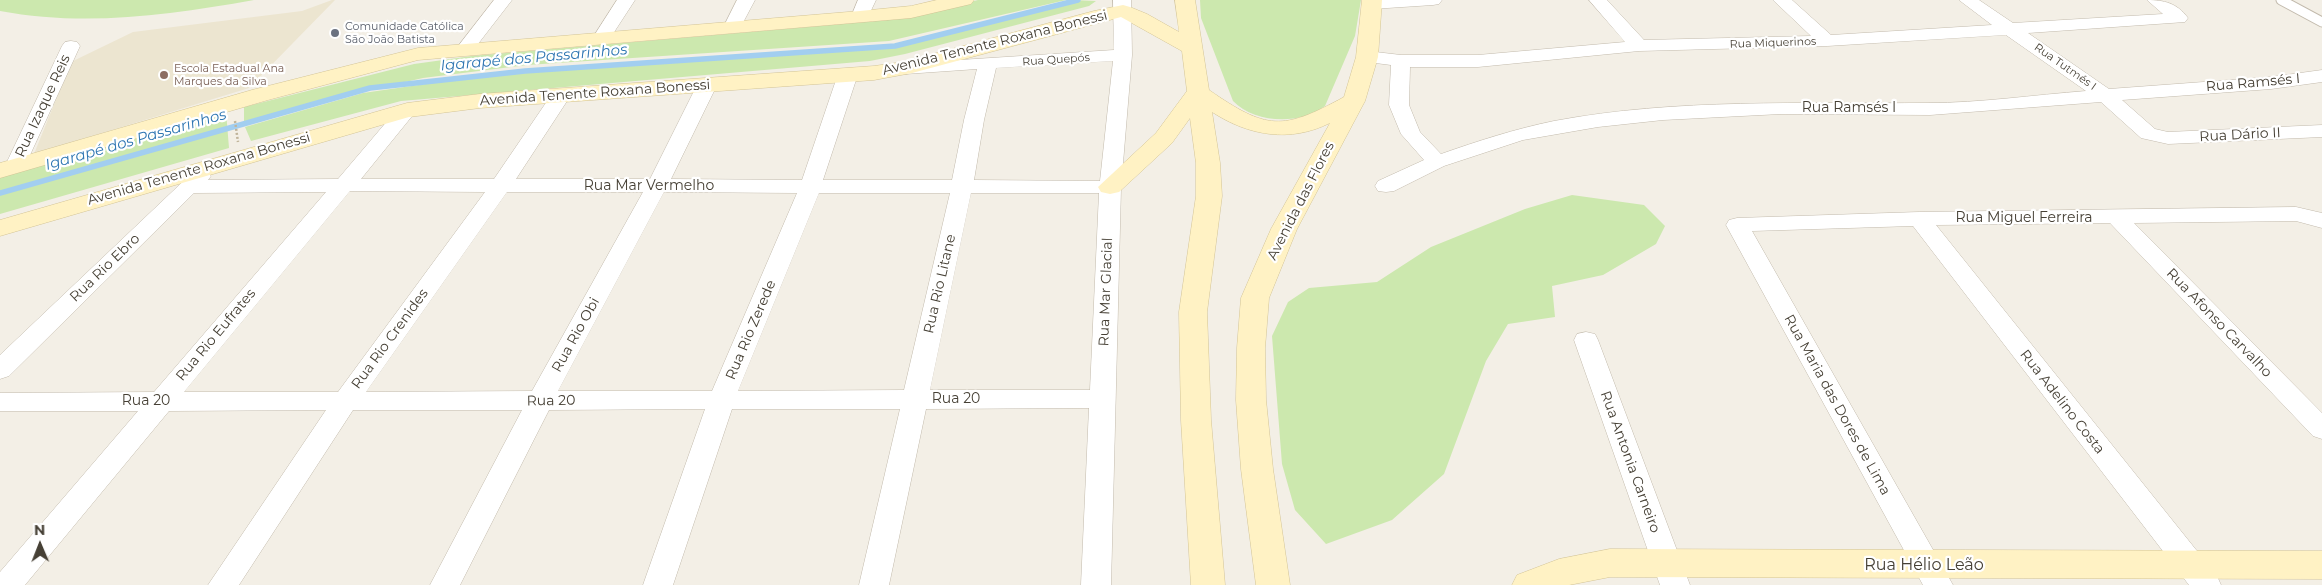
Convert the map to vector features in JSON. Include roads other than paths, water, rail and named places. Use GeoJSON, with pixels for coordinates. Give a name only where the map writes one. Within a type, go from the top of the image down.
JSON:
{"type":"FeatureCollection","features":[{"type":"Feature","properties":{"kind":"street"},"geometry":{"type":"LineString","coordinates":[[466,49],[503,0]]}},
{"type":"Feature","properties":{"kind":"street"},"geometry":{"type":"LineString","coordinates":[[601,39],[626,0]]}},
{"type":"Feature","properties":{"kind":"street"},"geometry":{"type":"LineString","coordinates":[[732,28],[746,0]]}},
{"type":"Feature","properties":{"kind":"street"},"geometry":{"type":"LineString","coordinates":[[8,168],[358,68],[418,54],[732,28],[864,9],[911,12],[964,0]]}},
{"type":"Feature","properties":{"kind":"street"},"geometry":{"type":"LineString","coordinates":[[1185,0],[1190,47],[1208,163],[1208,196],[1192,312],[1196,420],[1208,585]]}},
{"type":"Feature","properties":{"kind":"street"},"geometry":{"type":"LineString","coordinates":[[1372,2],[1433,0]]}},
{"type":"Feature","properties":{"kind":"street"},"geometry":{"type":"LineString","coordinates":[[1598,0],[1639,46]]}},
{"type":"Feature","properties":{"kind":"street"},"geometry":{"type":"LineString","coordinates":[[1782,0],[1827,41]]}},
{"type":"Feature","properties":{"kind":"street","name":"Rua Tutmés I"},"geometry":{"type":"LineString","coordinates":[[1968,0],[2106,96],[2148,134],[2159,137]]}},
{"type":"Feature","properties":{"kind":"street","name":"Rua Miquerinos"},"geometry":{"type":"LineString","coordinates":[[1367,57],[1401,61],[1512,59],[1639,46],[1827,41],[2176,20],[2179,18],[2156,0]]}},
{"type":"Feature","properties":{"kind":"street","name":"Avenida das Flores"},"geometry":{"type":"LineString","coordinates":[[1273,585],[1257,469],[1251,400],[1251,348],[1255,298],[1284,229],[1354,101],[1367,57],[1372,2]]}},
{"type":"Feature","properties":{"kind":"street","name":"Avenida Tenente Roxana Bonessi"},"geometry":{"type":"LineString","coordinates":[[0,228],[407,110],[480,100],[847,76],[904,68],[1101,15],[1123,6],[1190,47]]}},
{"type":"Feature","properties":{"kind":"street","name":"Rua Mar Glacial"},"geometry":{"type":"LineString","coordinates":[[1096,585],[1110,187],[1123,55],[1123,6]]}},
{"type":"Feature","properties":{"kind":"street","name":"Rua Izaque Reis"},"geometry":{"type":"LineString","coordinates":[[8,168],[71,46]]}},
{"type":"Feature","properties":{"kind":"street","name":"Rua Quepós"},"geometry":{"type":"LineString","coordinates":[[988,64],[1123,55]]}},
{"type":"Feature","properties":{"kind":"street"},"geometry":{"type":"LineString","coordinates":[[1401,61],[1399,105],[1411,134],[1437,162]]}},
{"type":"Feature","properties":{"kind":"street"},"geometry":{"type":"LineString","coordinates":[[904,68],[988,64]]}},
{"type":"Feature","properties":{"kind":"street","name":"Rua Rio Litane"},"geometry":{"type":"LineString","coordinates":[[874,585],[962,186],[974,120],[988,64]]}},
{"type":"Feature","properties":{"kind":"street","name":"Rua Rio Zerede"},"geometry":{"type":"LineString","coordinates":[[658,585],[722,399],[811,185],[847,76]]}},
{"type":"Feature","properties":{"kind":"street","name":"Rua Ramsés I"},"geometry":{"type":"LineString","coordinates":[[1386,186],[1437,162],[1518,135],[1555,126],[1663,114],[1781,108],[1930,109],[2271,83],[2322,76]]}},
{"type":"Feature","properties":{"kind":"street","name":"Rua Rio Obi"},"geometry":{"type":"LineString","coordinates":[[445,585],[540,401],[658,186],[707,85]]}},
{"type":"Feature","properties":{"kind":"street"},"geometry":{"type":"LineString","coordinates":[[1197,92],[1248,124],[1273,128],[1296,127],[1312,123],[1354,101]]}},
{"type":"Feature","properties":{"kind":"street"},"geometry":{"type":"LineString","coordinates":[[1110,187],[1164,138],[1197,92]]}},
{"type":"Feature","properties":{"kind":"street","name":"Rua Rio Crenides"},"geometry":{"type":"LineString","coordinates":[[223,585],[344,402],[501,185],[562,95]]}},
{"type":"Feature","properties":{"kind":"street","name":"Rua Rio Eufrates"},"geometry":{"type":"LineString","coordinates":[[7,585],[342,184],[407,110]]}},
{"type":"Feature","properties":{"kind":"street","name":"Rua Dário II"},"geometry":{"type":"LineString","coordinates":[[2159,137],[2322,132]]}},
{"type":"Feature","properties":{"kind":"street","name":"Rua Rio Ebro"},"geometry":{"type":"LineString","coordinates":[[0,370],[211,166]]}},
{"type":"Feature","properties":{"kind":"street","name":"Rua Mar Vermelho"},"geometry":{"type":"LineString","coordinates":[[189,187],[342,184],[1110,187]]}},
{"type":"Feature","properties":{"kind":"street","name":"Rua Miguel Ferreira"},"geometry":{"type":"LineString","coordinates":[[1737,225],[1919,219],[2296,214],[2316,219]]}},
{"type":"Feature","properties":{"kind":"street","name":"Rua Afonso Carvalho"},"geometry":{"type":"LineString","coordinates":[[2116,217],[2322,429]]}},
{"type":"Feature","properties":{"kind":"street","name":"Rua Adelino Costa"},"geometry":{"type":"LineString","coordinates":[[1919,219],[2198,575]]}},
{"type":"Feature","properties":{"kind":"street","name":"Rua Maria das Dores de Lima"},"geometry":{"type":"LineString","coordinates":[[1737,225],[1932,575]]}},
{"type":"Feature","properties":{"kind":"street","name":"Rua Antonia Carneiro"},"geometry":{"type":"LineString","coordinates":[[1586,340],[1671,574]]}},
{"type":"Feature","properties":{"kind":"street","name":"Rua 20"},"geometry":{"type":"LineString","coordinates":[[0,402],[161,400],[344,402],[722,399],[1102,399]]}},
{"type":"Feature","properties":{"kind":"street","name":"Rua Hélio Leão"},"geometry":{"type":"LineString","coordinates":[[1529,585],[1559,573],[1610,563],[1671,574],[1932,575],[2198,575],[2322,565]]}},
{"type":"Feature","properties":{"kind":"lane"},"geometry":{"type":"LineString","coordinates":[[2281,0],[2322,22]]}},
{"type":"Feature","properties":{"kind":"waterway","name":"Igarapé dos Passarinhos"},"geometry":{"type":"LineString","coordinates":[[0,193],[370,88],[525,71],[895,46],[1078,0]]}},
{"type":"Feature","properties":{"kind":"place","name":"Comunidade Católica São João Batista"},"geometry":{"type":"Point","coordinates":[335,33]}},
{"type":"Feature","properties":{"kind":"place","name":"Escola Estadual Ana Marques da Silva"},"geometry":{"type":"Point","coordinates":[164,75]}}]}
